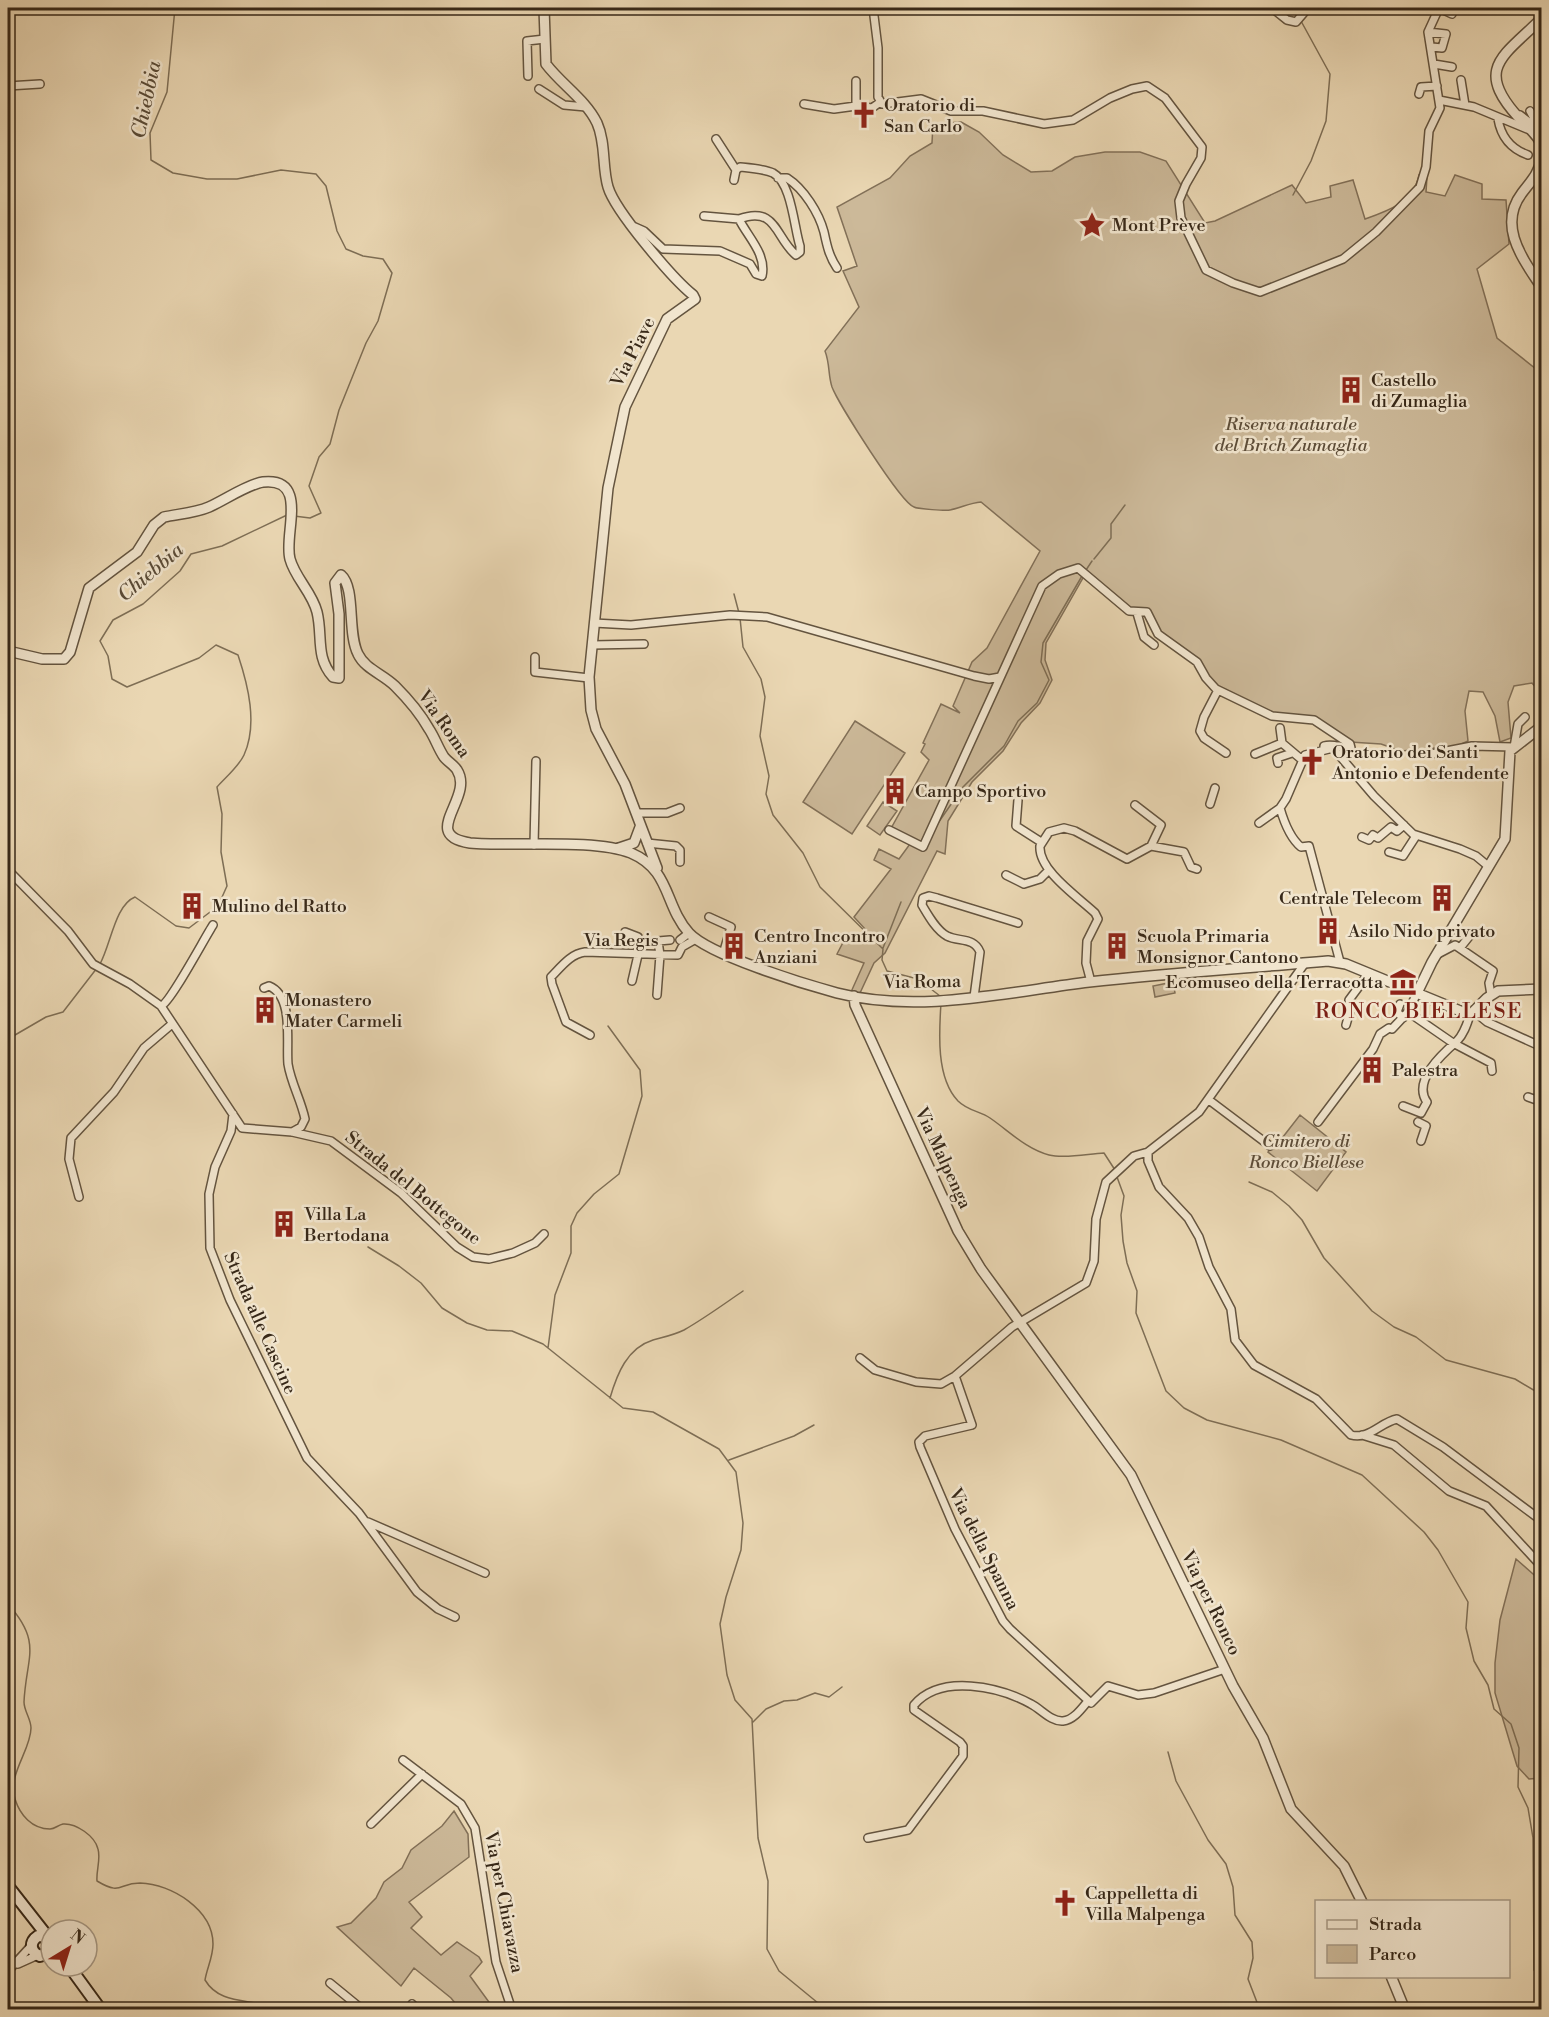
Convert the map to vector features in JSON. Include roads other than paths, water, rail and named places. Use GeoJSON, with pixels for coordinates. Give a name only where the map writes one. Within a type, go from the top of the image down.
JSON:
{"type":"FeatureCollection","features":[{"type":"Feature","properties":{"kind":"main road"},"geometry":{"type":"LineString","coordinates":[[8,1886],[39,1926]]}},
{"type":"Feature","properties":{"kind":"main road"},"geometry":{"type":"LineString","coordinates":[[26,1911],[39,1944]]}},
{"type":"Feature","properties":{"kind":"main road"},"geometry":{"type":"LineString","coordinates":[[77,1978],[101,2010]]}},
{"type":"Feature","properties":{"kind":"street","name":"Via Piave"},"geometry":{"type":"LineString","coordinates":[[544,8],[546,64],[586,107],[598,125],[610,194],[666,270],[695,299],[667,319],[624,406],[608,488],[589,678],[591,710],[596,729],[617,768],[659,873]]}},
{"type":"Feature","properties":{"kind":"street"},"geometry":{"type":"LineString","coordinates":[[873,8],[878,48],[879,102]]}},
{"type":"Feature","properties":{"kind":"street"},"geometry":{"type":"LineString","coordinates":[[1272,8],[1287,20],[1300,19],[1308,8]]}},
{"type":"Feature","properties":{"kind":"street"},"geometry":{"type":"LineString","coordinates":[[804,104],[834,108],[856,106],[872,108],[879,102],[921,99],[951,111],[983,111],[1044,124],[1073,120],[1110,98],[1131,89],[1147,86],[1165,98],[1202,147],[1201,158],[1179,201],[1181,218],[1203,267],[1233,283],[1260,292],[1343,259],[1376,232],[1418,191],[1426,167],[1429,131],[1440,108],[1428,32],[1439,8],[1452,14]]}},
{"type":"Feature","properties":{"kind":"street"},"geometry":{"type":"LineString","coordinates":[[1539,132],[1513,111],[1499,93],[1495,67],[1542,18]]}},
{"type":"Feature","properties":{"kind":"street"},"geometry":{"type":"LineString","coordinates":[[1428,32],[1446,34],[1442,48],[1432,47]]}},
{"type":"Feature","properties":{"kind":"street"},"geometry":{"type":"LineString","coordinates":[[528,76],[527,41],[545,39]]}},
{"type":"Feature","properties":{"kind":"street"},"geometry":{"type":"LineString","coordinates":[[1434,64],[1452,67]]}},
{"type":"Feature","properties":{"kind":"street"},"geometry":{"type":"LineString","coordinates":[[1461,80],[1465,105]]}},
{"type":"Feature","properties":{"kind":"street"},"geometry":{"type":"LineString","coordinates":[[856,81],[856,106]]}},
{"type":"Feature","properties":{"kind":"street"},"geometry":{"type":"LineString","coordinates":[[8,86],[40,84]]}},
{"type":"Feature","properties":{"kind":"street"},"geometry":{"type":"LineString","coordinates":[[1419,94],[1421,87],[1437,86]]}},
{"type":"Feature","properties":{"kind":"street"},"geometry":{"type":"LineString","coordinates":[[539,88],[564,105],[586,107]]}},
{"type":"Feature","properties":{"kind":"street"},"geometry":{"type":"LineString","coordinates":[[1439,100],[1465,105],[1498,119],[1515,122],[1539,132]]}},
{"type":"Feature","properties":{"kind":"street"},"geometry":{"type":"LineString","coordinates":[[1530,111],[1542,146]]}},
{"type":"Feature","properties":{"kind":"street"},"geometry":{"type":"LineString","coordinates":[[1498,119],[1500,131],[1514,150],[1528,155]]}},
{"type":"Feature","properties":{"kind":"street"},"geometry":{"type":"LineString","coordinates":[[716,139],[736,170],[734,180]]}},
{"type":"Feature","properties":{"kind":"street"},"geometry":{"type":"LineString","coordinates":[[1542,157],[1540,171],[1514,206],[1511,225],[1520,252],[1542,288]]}},
{"type":"Feature","properties":{"kind":"street"},"geometry":{"type":"LineString","coordinates":[[704,216],[739,219],[753,215],[763,216],[784,237],[796,255],[800,252],[789,201],[784,186],[778,178],[773,173],[746,168],[736,170]]}},
{"type":"Feature","properties":{"kind":"street"},"geometry":{"type":"LineString","coordinates":[[778,178],[787,178],[804,192],[820,222],[828,252],[837,268]]}},
{"type":"Feature","properties":{"kind":"street"},"geometry":{"type":"LineString","coordinates":[[635,227],[644,231],[663,249],[720,251],[750,264],[756,274],[762,276],[764,270],[756,245],[739,219]]}},
{"type":"Feature","properties":{"kind":"street","name":"Via Roma"},"geometry":{"type":"LineString","coordinates":[[8,651],[42,659],[64,659],[70,652],[89,588],[137,552],[154,525],[164,517],[206,508],[262,482],[287,490],[293,505],[288,547],[290,561],[310,593],[317,613],[321,659],[330,673],[339,678],[341,672],[335,590],[337,578],[341,575],[348,585],[350,622],[358,656],[365,664],[393,684],[421,715],[460,779],[461,788],[447,825],[451,837],[456,841],[606,847],[635,856],[659,873],[692,936],[723,954],[854,996],[892,1002],[940,1000],[1091,982],[1305,963],[1340,962],[1473,1014]]}},
{"type":"Feature","properties":{"kind":"street"},"geometry":{"type":"LineString","coordinates":[[889,830],[923,847],[1042,586],[1059,574],[1078,568],[1091,576],[1101,589],[1133,612],[1144,637],[1154,645]]}},
{"type":"Feature","properties":{"kind":"street"},"geometry":{"type":"LineString","coordinates":[[1133,612],[1147,612],[1158,634],[1197,662],[1206,678],[1218,690],[1272,716],[1314,720],[1350,744],[1351,748],[1335,744],[1324,746],[1324,750]]}},
{"type":"Feature","properties":{"kind":"street"},"geometry":{"type":"LineString","coordinates":[[594,623],[631,625],[729,615],[767,617],[974,676],[989,679],[1000,677]]}},
{"type":"Feature","properties":{"kind":"street"},"geometry":{"type":"LineString","coordinates":[[592,645],[644,644]]}},
{"type":"Feature","properties":{"kind":"street"},"geometry":{"type":"LineString","coordinates":[[535,657],[535,672],[589,678]]}},
{"type":"Feature","properties":{"kind":"street"},"geometry":{"type":"LineString","coordinates":[[1218,690],[1204,717],[1200,731],[1204,738],[1226,753]]}},
{"type":"Feature","properties":{"kind":"street"},"geometry":{"type":"LineString","coordinates":[[1318,1122],[1373,1050],[1380,1034],[1389,1028],[1392,1029],[1406,1015],[1436,955],[1506,839],[1508,765],[1518,724],[1525,717]]}},
{"type":"Feature","properties":{"kind":"street"},"geometry":{"type":"LineString","coordinates":[[1431,753],[1472,746],[1513,747],[1542,726]]}},
{"type":"Feature","properties":{"kind":"street"},"geometry":{"type":"LineString","coordinates":[[1280,728],[1282,743],[1301,759]]}},
{"type":"Feature","properties":{"kind":"street"},"geometry":{"type":"LineString","coordinates":[[1255,754],[1282,743]]}},
{"type":"Feature","properties":{"kind":"street"},"geometry":{"type":"LineString","coordinates":[[1259,823],[1280,808],[1286,800],[1301,759],[1305,755],[1333,748],[1338,751],[1374,796],[1416,836],[1460,849],[1476,856],[1488,866]]}},
{"type":"Feature","properties":{"kind":"street"},"geometry":{"type":"LineString","coordinates":[[1278,763],[1277,758],[1292,753]]}},
{"type":"Feature","properties":{"kind":"street"},"geometry":{"type":"LineString","coordinates":[[534,845],[536,761]]}},
{"type":"Feature","properties":{"kind":"street"},"geometry":{"type":"LineString","coordinates":[[1210,804],[1215,788]]}},
{"type":"Feature","properties":{"kind":"street"},"geometry":{"type":"LineString","coordinates":[[1018,800],[1016,826],[1041,843]]}},
{"type":"Feature","properties":{"kind":"street"},"geometry":{"type":"LineString","coordinates":[[1091,982],[1086,963],[1087,941],[1098,919],[1095,913],[1049,870],[1039,853],[1041,843],[1049,832],[1064,828],[1127,859],[1151,846],[1161,825],[1135,805]]}},
{"type":"Feature","properties":{"kind":"street"},"geometry":{"type":"LineString","coordinates":[[636,813],[667,813],[680,808]]}},
{"type":"Feature","properties":{"kind":"street"},"geometry":{"type":"LineString","coordinates":[[1280,808],[1296,843],[1301,847],[1309,846],[1340,962]]}},
{"type":"Feature","properties":{"kind":"street"},"geometry":{"type":"LineString","coordinates":[[606,847],[622,848],[634,843],[639,836],[640,824]]}},
{"type":"Feature","properties":{"kind":"street"},"geometry":{"type":"LineString","coordinates":[[1362,837],[1369,840],[1373,835],[1378,838],[1391,827],[1397,831],[1404,825]]}},
{"type":"Feature","properties":{"kind":"street"},"geometry":{"type":"LineString","coordinates":[[1389,852],[1403,856],[1416,836]]}},
{"type":"Feature","properties":{"kind":"street"},"geometry":{"type":"LineString","coordinates":[[635,856],[645,848],[647,842],[676,846],[680,850],[680,862]]}},
{"type":"Feature","properties":{"kind":"street"},"geometry":{"type":"LineString","coordinates":[[634,843],[635,856]]}},
{"type":"Feature","properties":{"kind":"street"},"geometry":{"type":"LineString","coordinates":[[1151,846],[1184,852],[1191,867],[1197,869]]}},
{"type":"Feature","properties":{"kind":"street","name":"Strada del Bottegone"},"geometry":{"type":"LineString","coordinates":[[8,870],[68,931],[86,958],[130,984],[161,1006],[239,1125],[247,1131],[292,1132],[331,1141],[400,1193],[457,1246],[473,1257],[489,1259],[513,1253],[536,1243],[543,1234]]}},
{"type":"Feature","properties":{"kind":"street"},"geometry":{"type":"LineString","coordinates":[[1006,875],[1018,882],[1032,883],[1049,870]]}},
{"type":"Feature","properties":{"kind":"street"},"geometry":{"type":"LineString","coordinates":[[974,997],[980,952],[978,947],[973,942],[947,936],[940,931],[922,905],[923,898],[937,898],[1018,923]]}},
{"type":"Feature","properties":{"kind":"street"},"geometry":{"type":"LineString","coordinates":[[710,917],[731,927],[723,954]]}},
{"type":"Feature","properties":{"kind":"street"},"geometry":{"type":"LineString","coordinates":[[161,1006],[171,998],[194,953],[213,925]]}},
{"type":"Feature","properties":{"kind":"street"},"geometry":{"type":"LineString","coordinates":[[626,932],[638,937],[638,955],[632,981]]}},
{"type":"Feature","properties":{"kind":"street"},"geometry":{"type":"LineString","coordinates":[[1460,948],[1472,933]]}},
{"type":"Feature","properties":{"kind":"street"},"geometry":{"type":"LineString","coordinates":[[680,940],[692,936]]}},
{"type":"Feature","properties":{"kind":"street","name":"Via Regis"},"geometry":{"type":"LineString","coordinates":[[590,1035],[566,1022],[551,977],[576,953],[678,955],[692,936]]}},
{"type":"Feature","properties":{"kind":"street"},"geometry":{"type":"LineString","coordinates":[[657,995],[660,955],[658,941],[670,940]]}},
{"type":"Feature","properties":{"kind":"street"},"geometry":{"type":"LineString","coordinates":[[1436,955],[1455,945],[1493,971],[1489,983],[1491,994]]}},
{"type":"Feature","properties":{"kind":"street"},"geometry":{"type":"LineString","coordinates":[[860,1358],[875,1370],[931,1386],[941,1384],[955,1376],[1012,1328],[1086,1282],[1094,1261],[1101,1196],[1116,1172],[1134,1156],[1148,1152],[1185,1125],[1209,1100],[1305,963]]}},
{"type":"Feature","properties":{"kind":"street"},"geometry":{"type":"LineString","coordinates":[[1346,1025],[1351,1007],[1349,1000],[1369,973]]}},
{"type":"Feature","properties":{"kind":"street"},"geometry":{"type":"LineString","coordinates":[[264,988],[269,986],[275,988],[281,995],[285,1008],[290,1051],[288,1063],[305,1119],[301,1127],[292,1132]]}},
{"type":"Feature","properties":{"kind":"street"},"geometry":{"type":"LineString","coordinates":[[1420,1117],[1427,1102],[1422,1095],[1421,1087],[1443,1052],[1464,1030],[1473,1014],[1491,994],[1507,989],[1542,989]]}},
{"type":"Feature","properties":{"kind":"street","name":"Via Malpenga"},"geometry":{"type":"LineString","coordinates":[[854,996],[858,1013],[958,1231],[982,1270],[1022,1323]]}},
{"type":"Feature","properties":{"kind":"street"},"geometry":{"type":"LineString","coordinates":[[1401,1004],[1397,1012],[1417,1018],[1453,1043],[1491,1063],[1492,1071]]}},
{"type":"Feature","properties":{"kind":"street"},"geometry":{"type":"LineString","coordinates":[[1473,1014],[1542,1047]]}},
{"type":"Feature","properties":{"kind":"street"},"geometry":{"type":"LineString","coordinates":[[79,1197],[69,1159],[71,1138],[114,1092],[144,1048],[172,1024]]}},
{"type":"Feature","properties":{"kind":"street"},"geometry":{"type":"LineString","coordinates":[[1528,1097],[1542,1102]]}},
{"type":"Feature","properties":{"kind":"street"},"geometry":{"type":"LineString","coordinates":[[1209,1100],[1270,1146]]}},
{"type":"Feature","properties":{"kind":"street"},"geometry":{"type":"LineString","coordinates":[[1403,1106],[1420,1117],[1426,1126],[1421,1141]]}},
{"type":"Feature","properties":{"kind":"street","name":"Strada alle Cascine"},"geometry":{"type":"LineString","coordinates":[[232,1112],[231,1131],[215,1167],[209,1194],[209,1240],[213,1258],[230,1300],[307,1458],[365,1521],[417,1592],[438,1608],[455,1617]]}},
{"type":"Feature","properties":{"kind":"street"},"geometry":{"type":"LineString","coordinates":[[1148,1152],[1148,1161],[1159,1188],[1188,1218],[1198,1237],[1209,1267],[1231,1309],[1235,1340],[1248,1358],[1263,1372],[1326,1406],[1351,1435],[1362,1435],[1394,1445],[1449,1491],[1485,1506],[1542,1567]]}},
{"type":"Feature","properties":{"kind":"street","name":"Via per Ronco"},"geometry":{"type":"LineString","coordinates":[[1022,1323],[1131,1475],[1225,1670],[1263,1738],[1291,1809],[1344,1866],[1361,1900]]}},
{"type":"Feature","properties":{"kind":"street","name":"Via della Spanna"},"geometry":{"type":"LineString","coordinates":[[955,1376],[972,1425],[925,1436],[919,1442],[920,1447],[955,1529],[1003,1621],[1088,1701]]}},
{"type":"Feature","properties":{"kind":"street"},"geometry":{"type":"LineString","coordinates":[[1362,1435],[1379,1428],[1386,1421],[1397,1419],[1443,1446],[1542,1521]]}},
{"type":"Feature","properties":{"kind":"street"},"geometry":{"type":"LineString","coordinates":[[365,1521],[485,1573]]}},
{"type":"Feature","properties":{"kind":"street"},"geometry":{"type":"LineString","coordinates":[[868,1838],[908,1830],[963,1756],[964,1750],[960,1742],[914,1710],[914,1705],[918,1700],[952,1687],[976,1687],[1022,1699],[1054,1720],[1062,1721],[1071,1719],[1088,1701],[1095,1700],[1108,1686],[1138,1695],[1154,1693],[1225,1670]]}},
{"type":"Feature","properties":{"kind":"street","name":"Via per Chiavazza"},"geometry":{"type":"LineString","coordinates":[[403,1760],[461,1804],[475,1828],[496,1962],[512,2010]]}},
{"type":"Feature","properties":{"kind":"street"},"geometry":{"type":"LineString","coordinates":[[371,1824],[422,1774]]}},
{"type":"Feature","properties":{"kind":"street"},"geometry":{"type":"LineString","coordinates":[[8,1971],[39,1953]]}},
{"type":"Feature","properties":{"kind":"street"},"geometry":{"type":"LineString","coordinates":[[1391,1978],[1405,2010]]}},
{"type":"Feature","properties":{"kind":"street"},"geometry":{"type":"LineString","coordinates":[[330,1983],[363,2010]]}},
{"type":"Feature","properties":{"kind":"waterway","name":"Chiebbia"},"geometry":{"type":"LineString","coordinates":[[175,8],[167,92],[150,133],[151,160],[173,173],[207,179],[237,179],[281,170],[316,174],[326,186],[337,231],[346,249],[363,256],[383,259],[392,273],[378,321],[366,343],[339,410],[330,444],[319,457],[309,486],[321,513],[310,518],[294,516]]}},
{"type":"Feature","properties":{"kind":"waterway"},"geometry":{"type":"LineString","coordinates":[[1293,8],[1297,14]]}},
{"type":"Feature","properties":{"kind":"waterway"},"geometry":{"type":"LineString","coordinates":[[1293,195],[1311,161],[1326,121],[1330,74],[1301,21]]}},
{"type":"Feature","properties":{"kind":"waterway"},"geometry":{"type":"LineString","coordinates":[[1094,559],[1111,538],[1111,524],[1125,505]]}},
{"type":"Feature","properties":{"kind":"waterway","name":"Chiebbia"},"geometry":{"type":"LineString","coordinates":[[100,964],[118,916],[128,901],[135,897],[176,926],[189,928],[218,906],[227,886],[221,852],[222,814],[217,787],[244,755],[251,718],[248,692],[238,655],[216,645],[199,658],[127,687],[112,679],[108,656],[100,641],[113,620],[143,604],[180,571],[191,554],[222,546],[287,515]]}},
{"type":"Feature","properties":{"kind":"waterway"},"geometry":{"type":"LineString","coordinates":[[1086,570],[1092,561]]}},
{"type":"Feature","properties":{"kind":"waterway"},"geometry":{"type":"LineString","coordinates":[[936,826],[963,787],[1004,746],[1018,721],[1037,703],[1049,680],[1041,662],[1043,643],[1082,576]]}},
{"type":"Feature","properties":{"kind":"waterway"},"geometry":{"type":"LineString","coordinates":[[734,594],[739,613]]}},
{"type":"Feature","properties":{"kind":"waterway"},"geometry":{"type":"LineString","coordinates":[[740,618],[743,647],[761,679],[765,697],[760,736],[769,776],[766,794],[773,815],[803,853],[820,887],[883,949],[882,960],[887,971],[918,979],[940,996]]}},
{"type":"Feature","properties":{"kind":"waterway"},"geometry":{"type":"LineString","coordinates":[[883,948],[901,902]]}},
{"type":"Feature","properties":{"kind":"waterway","name":"Chiebbia"},"geometry":{"type":"LineString","coordinates":[[8,1044],[15,1035],[46,1017],[63,1012],[97,968]]}},
{"type":"Feature","properties":{"kind":"waterway"},"geometry":{"type":"LineString","coordinates":[[941,1003],[942,1068],[951,1091],[958,1101],[990,1118],[1025,1144],[1041,1152],[1062,1157],[1104,1153],[1115,1170]]}},
{"type":"Feature","properties":{"kind":"waterway"},"geometry":{"type":"LineString","coordinates":[[548,1348],[555,1295],[571,1253],[571,1226],[577,1213],[594,1194],[619,1174],[642,1096],[640,1070],[608,1026]]}},
{"type":"Feature","properties":{"kind":"waterway"},"geometry":{"type":"LineString","coordinates":[[1117,1177],[1124,1196],[1121,1215],[1123,1241],[1127,1263],[1137,1291],[1136,1313],[1166,1391],[1184,1408],[1207,1420],[1281,1440],[1362,1475],[1424,1532],[1438,1550],[1468,1602],[1466,1628],[1474,1661],[1488,1685],[1494,1709],[1511,1724],[1519,1748],[1518,1787],[1528,1808],[1533,1838],[1534,1970],[1542,1980]]}},
{"type":"Feature","properties":{"kind":"waterway"},"geometry":{"type":"LineString","coordinates":[[1249,1182],[1272,1192],[1289,1206],[1302,1220],[1324,1258],[1372,1311],[1394,1327],[1416,1337],[1446,1360],[1515,1379],[1542,1395]]}},
{"type":"Feature","properties":{"kind":"waterway"},"geometry":{"type":"LineString","coordinates":[[368,1247],[421,1283],[442,1308],[467,1323],[487,1330],[512,1331],[543,1344],[623,1408],[653,1412],[719,1449],[736,1472],[743,1523],[741,1550],[720,1624],[727,1675],[735,1700],[752,1719],[758,1838],[768,1881],[767,1949],[779,1971],[830,2010]]}},
{"type":"Feature","properties":{"kind":"waterway"},"geometry":{"type":"LineString","coordinates":[[610,1398],[624,1363],[636,1349],[653,1340],[684,1330],[743,1291]]}},
{"type":"Feature","properties":{"kind":"waterway"},"geometry":{"type":"LineString","coordinates":[[729,1460],[794,1436],[814,1425]]}},
{"type":"Feature","properties":{"kind":"waterway","name":"Chiebbia"},"geometry":{"type":"LineString","coordinates":[[8,1604],[26,1629],[30,1651],[24,1702],[31,1728],[13,1790],[20,1810],[32,1824],[38,1827],[50,1829],[68,1824],[89,1835],[99,1853],[97,1881],[111,1888],[140,1883],[152,1885],[165,1888],[188,1901],[206,1920],[211,1932],[213,1949],[205,1980],[212,1989],[229,1998],[280,2010]]}},
{"type":"Feature","properties":{"kind":"waterway"},"geometry":{"type":"LineString","coordinates":[[753,1722],[766,1709],[784,1701],[797,1700],[815,1693],[829,1697],[842,1687]]}},
{"type":"Feature","properties":{"kind":"waterway"},"geometry":{"type":"LineString","coordinates":[[1168,1752],[1176,1781],[1208,1840],[1226,1864],[1233,1887],[1235,1915],[1252,1942],[1253,1958],[1248,1979],[1260,2010]]}},
{"type":"Feature","properties":{"kind":"place","name":"Oratorio di San Carlo"},"geometry":{"type":"Point","coordinates":[864,115]}},
{"type":"Feature","properties":{"kind":"place","name":"Mont Prève"},"geometry":{"type":"Point","coordinates":[1092,225]}},
{"type":"Feature","properties":{"kind":"place","name":"Castello di Zumaglia"},"geometry":{"type":"Point","coordinates":[1351,390]}},
{"type":"Feature","properties":{"kind":"place","name":"Oratorio dei Santi Antonio e Defendente"},"geometry":{"type":"Point","coordinates":[1312,762]}},
{"type":"Feature","properties":{"kind":"place","name":"Campo Sportivo"},"geometry":{"type":"Point","coordinates":[895,791]}},
{"type":"Feature","properties":{"kind":"place","name":"Centrale Telecom"},"geometry":{"type":"Point","coordinates":[1442,898]}},
{"type":"Feature","properties":{"kind":"place","name":"Mulino del Ratto"},"geometry":{"type":"Point","coordinates":[192,906]}},
{"type":"Feature","properties":{"kind":"place","name":"Asilo Nido privato"},"geometry":{"type":"Point","coordinates":[1328,931]}},
{"type":"Feature","properties":{"kind":"place","name":"Centro Incontro Anziani"},"geometry":{"type":"Point","coordinates":[734,946]}},
{"type":"Feature","properties":{"kind":"place","name":"Scuola Primaria Monsignor Cantono"},"geometry":{"type":"Point","coordinates":[1117,946]}},
{"type":"Feature","properties":{"kind":"place","name":"Ecomuseo della Terracotta"},"geometry":{"type":"Point","coordinates":[1403,982]}},
{"type":"Feature","properties":{"kind":"place","name":"Monastero Mater Carmeli"},"geometry":{"type":"Point","coordinates":[265,1010]}},
{"type":"Feature","properties":{"kind":"place","name":"Palestra"},"geometry":{"type":"Point","coordinates":[1372,1070]}},
{"type":"Feature","properties":{"kind":"place","name":"Villa La Bertodana"},"geometry":{"type":"Point","coordinates":[284,1224]}},
{"type":"Feature","properties":{"kind":"place","name":"Cappelletta di Villa Malpenga"},"geometry":{"type":"Point","coordinates":[1065,1903]}},
{"type":"Feature","properties":{"kind":"district","name":"RONCO BIELLESE"},"geometry":{"type":"Point","coordinates":[1419,1012]}},
{"type":"Feature","properties":{"kind":"park label","name":"Riserva naturale del Brich Zumaglia"},"geometry":{"type":"Point","coordinates":[1291,434]}},
{"type":"Feature","properties":{"kind":"park label","name":"Cimitero di Ronco Biellese"},"geometry":{"type":"Point","coordinates":[1306,1151]}}]}
